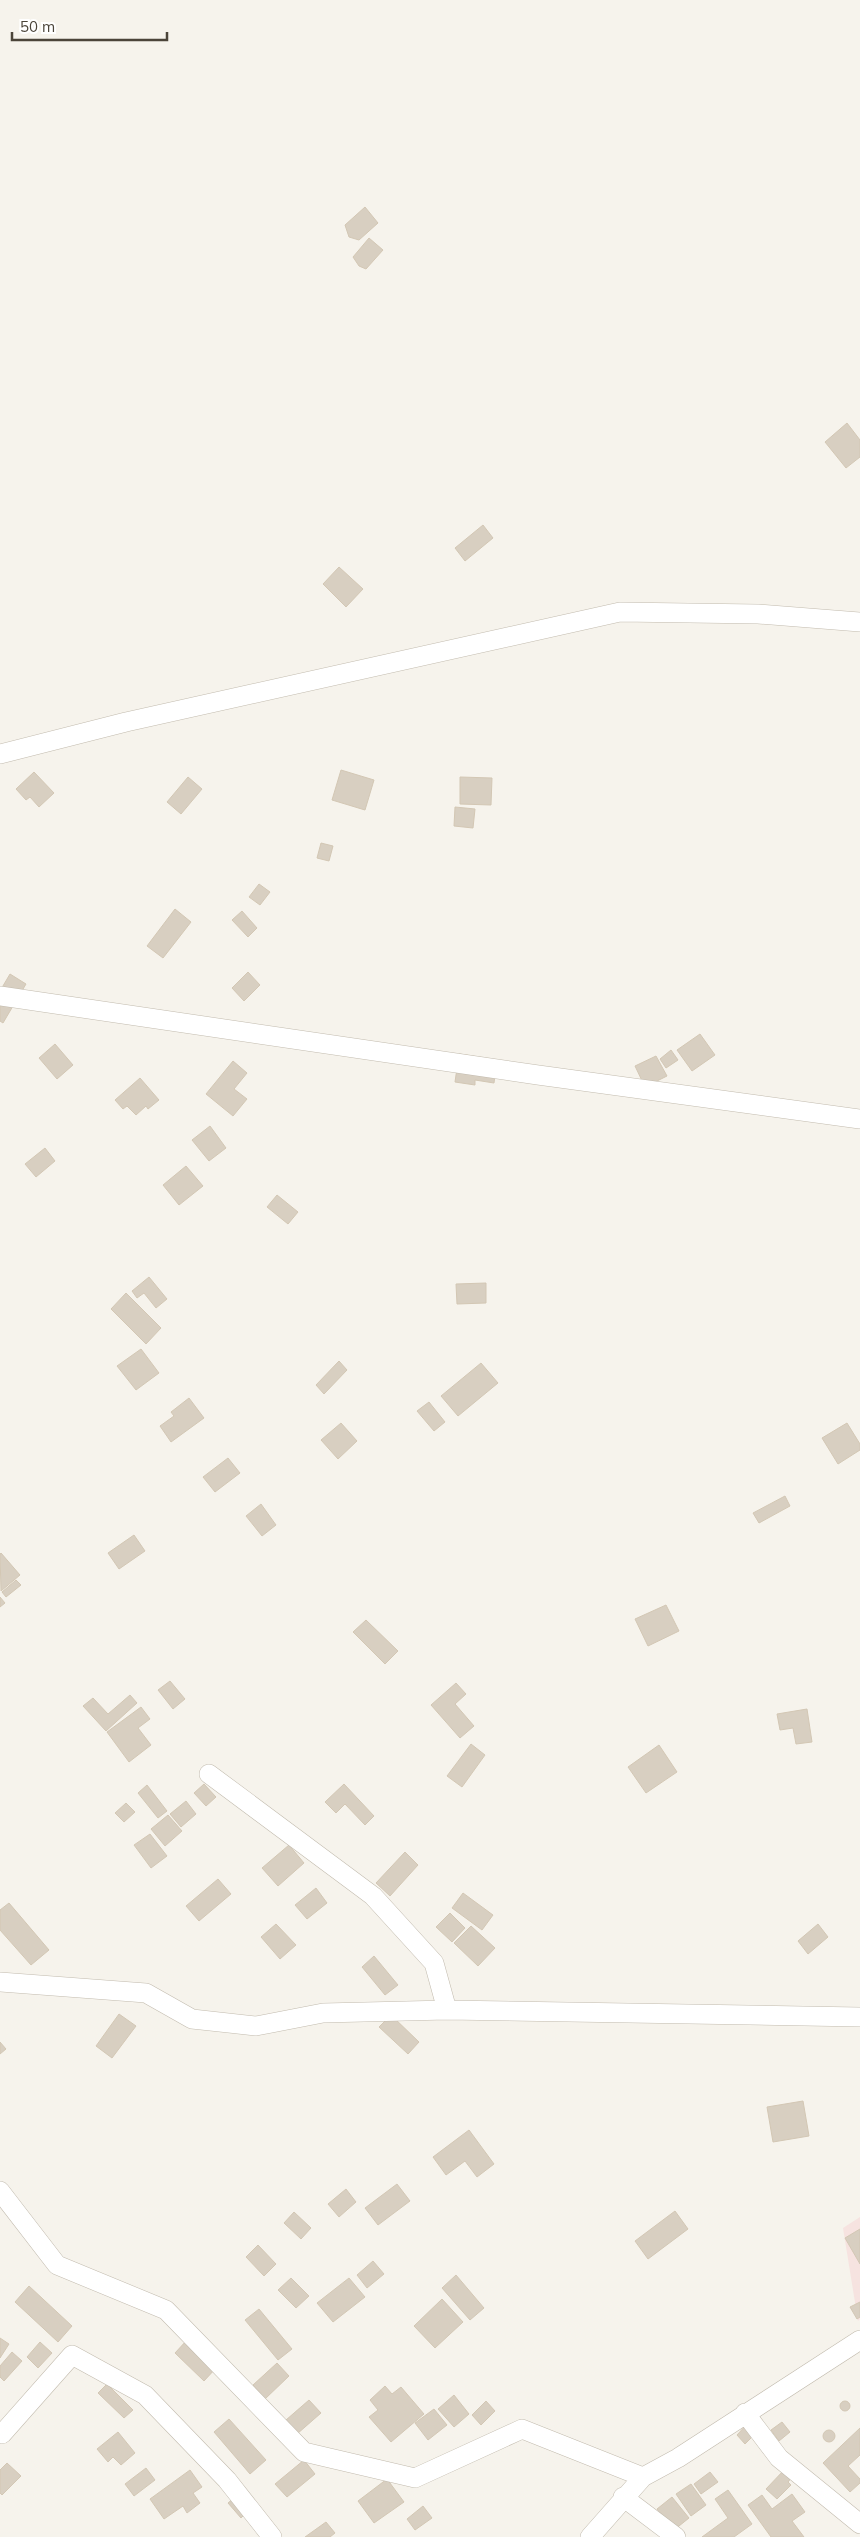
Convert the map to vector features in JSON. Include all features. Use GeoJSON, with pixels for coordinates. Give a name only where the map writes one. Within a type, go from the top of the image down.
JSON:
{"type":"FeatureCollection","features":[{"type":"Feature","properties":{"kind":"street"},"geometry":{"type":"LineString","coordinates":[[0,754],[126,722],[620,612],[758,614],[860,622]]}},
{"type":"Feature","properties":{"kind":"street"},"geometry":{"type":"LineString","coordinates":[[0,996],[528,1074],[860,1119]]}},
{"type":"Feature","properties":{"kind":"street"},"geometry":{"type":"LineString","coordinates":[[209,1774],[372,1896],[434,1963],[447,2010]]}},
{"type":"Feature","properties":{"kind":"street"},"geometry":{"type":"LineString","coordinates":[[0,1982],[146,1993],[192,2019],[256,2026],[323,2013],[447,2010],[860,2017]]}},
{"type":"Feature","properties":{"kind":"street"},"geometry":{"type":"LineString","coordinates":[[0,2191],[57,2265],[166,2310],[304,2452],[415,2478],[522,2429],[643,2477]]}},
{"type":"Feature","properties":{"kind":"street"},"geometry":{"type":"LineString","coordinates":[[590,2537],[608,2518],[623,2497],[643,2477],[678,2458],[860,2340]]}},
{"type":"Feature","properties":{"kind":"street"},"geometry":{"type":"LineString","coordinates":[[0,2432],[2,2434],[72,2355],[146,2395],[227,2480],[272,2537]]}},
{"type":"Feature","properties":{"kind":"street"},"geometry":{"type":"LineString","coordinates":[[745,2413],[779,2458],[860,2524]]}},
{"type":"Feature","properties":{"kind":"street"},"geometry":{"type":"LineString","coordinates":[[623,2497],[676,2537]]}},
{"type":"Feature","properties":{"kind":"shaded area"},"geometry":{"type":"Polygon","coordinates":[[[860,2217],[860,2319],[858,2321],[843,2228],[860,2217]]]}},
{"type":"Feature","properties":{"kind":"building"},"geometry":{"type":"Polygon","coordinates":[[[365,207],[378,223],[359,240],[349,237],[345,225],[365,207]]]}},
{"type":"Feature","properties":{"kind":"building"},"geometry":{"type":"Polygon","coordinates":[[[369,238],[383,250],[366,269],[359,266],[353,257],[369,238]]]}},
{"type":"Feature","properties":{"kind":"building"},"geometry":{"type":"Polygon","coordinates":[[[847,423],[860,440],[860,457],[846,468],[825,442],[847,423]]]}},
{"type":"Feature","properties":{"kind":"building"},"geometry":{"type":"Polygon","coordinates":[[[483,525],[493,538],[465,561],[455,548],[483,525]]]}},
{"type":"Feature","properties":{"kind":"building"},"geometry":{"type":"Polygon","coordinates":[[[339,567],[363,589],[346,607],[323,584],[339,567]]]}},
{"type":"Feature","properties":{"kind":"building"},"geometry":{"type":"Polygon","coordinates":[[[341,770],[374,780],[365,810],[332,800],[341,770]]]}},
{"type":"Feature","properties":{"kind":"building"},"geometry":{"type":"Polygon","coordinates":[[[34,772],[54,793],[39,807],[30,797],[26,800],[16,789],[34,772]]]}},
{"type":"Feature","properties":{"kind":"building"},"geometry":{"type":"Polygon","coordinates":[[[188,777],[202,789],[181,814],[167,802],[188,777]]]}},
{"type":"Feature","properties":{"kind":"building"},"geometry":{"type":"Polygon","coordinates":[[[460,777],[492,778],[491,805],[460,804],[460,777]]]}},
{"type":"Feature","properties":{"kind":"building"},"geometry":{"type":"Polygon","coordinates":[[[455,807],[475,809],[473,828],[454,826],[455,807]]]}},
{"type":"Feature","properties":{"kind":"building"},"geometry":{"type":"Polygon","coordinates":[[[321,843],[333,846],[329,861],[317,858],[321,843]]]}},
{"type":"Feature","properties":{"kind":"building"},"geometry":{"type":"Polygon","coordinates":[[[259,884],[270,892],[260,905],[249,897],[259,884]]]}},
{"type":"Feature","properties":{"kind":"building"},"geometry":{"type":"Polygon","coordinates":[[[175,909],[191,922],[163,958],[147,946],[175,909]]]}},
{"type":"Feature","properties":{"kind":"building"},"geometry":{"type":"Polygon","coordinates":[[[242,911],[257,928],[248,937],[232,920],[242,911]]]}},
{"type":"Feature","properties":{"kind":"building"},"geometry":{"type":"Polygon","coordinates":[[[248,972],[260,985],[244,1001],[232,988],[248,972]]]}},
{"type":"Feature","properties":{"kind":"building"},"geometry":{"type":"Polygon","coordinates":[[[10,974],[26,984],[3,1023],[0,1021],[0,991],[10,974]]]}},
{"type":"Feature","properties":{"kind":"building"},"geometry":{"type":"Polygon","coordinates":[[[700,1034],[715,1055],[692,1071],[677,1050],[700,1034]]]}},
{"type":"Feature","properties":{"kind":"building"},"geometry":{"type":"Polygon","coordinates":[[[55,1044],[73,1065],[57,1079],[39,1058],[55,1044]]]}},
{"type":"Feature","properties":{"kind":"building"},"geometry":{"type":"Polygon","coordinates":[[[671,1050],[678,1060],[666,1068],[660,1059],[671,1050]]]}},
{"type":"Feature","properties":{"kind":"building"},"geometry":{"type":"Polygon","coordinates":[[[459,1054],[497,1060],[494,1083],[475,1080],[475,1085],[455,1082],[459,1054]]]}},
{"type":"Feature","properties":{"kind":"building"},"geometry":{"type":"Polygon","coordinates":[[[656,1056],[667,1076],[645,1087],[635,1066],[656,1056]]]}},
{"type":"Feature","properties":{"kind":"building"},"geometry":{"type":"Polygon","coordinates":[[[233,1061],[247,1073],[234,1089],[247,1099],[233,1116],[206,1094],[233,1061]]]}},
{"type":"Feature","properties":{"kind":"building"},"geometry":{"type":"Polygon","coordinates":[[[140,1078],[159,1100],[148,1109],[146,1106],[136,1115],[127,1106],[123,1109],[115,1100],[140,1078]]]}},
{"type":"Feature","properties":{"kind":"building"},"geometry":{"type":"Polygon","coordinates":[[[210,1126],[226,1148],[209,1161],[192,1140],[210,1126]]]}},
{"type":"Feature","properties":{"kind":"building"},"geometry":{"type":"Polygon","coordinates":[[[45,1148],[55,1161],[36,1177],[25,1164],[45,1148]]]}},
{"type":"Feature","properties":{"kind":"building"},"geometry":{"type":"Polygon","coordinates":[[[186,1166],[203,1186],[179,1205],[163,1185],[186,1166]]]}},
{"type":"Feature","properties":{"kind":"building"},"geometry":{"type":"Polygon","coordinates":[[[277,1195],[298,1212],[288,1224],[267,1207],[277,1195]]]}},
{"type":"Feature","properties":{"kind":"building"},"geometry":{"type":"Polygon","coordinates":[[[149,1277],[167,1299],[156,1308],[144,1293],[137,1298],[132,1291],[149,1277]]]}},
{"type":"Feature","properties":{"kind":"building"},"geometry":{"type":"Polygon","coordinates":[[[486,1283],[486,1303],[457,1304],[456,1284],[486,1283]]]}},
{"type":"Feature","properties":{"kind":"building"},"geometry":{"type":"Polygon","coordinates":[[[126,1293],[161,1328],[146,1344],[111,1309],[126,1293]]]}},
{"type":"Feature","properties":{"kind":"building"},"geometry":{"type":"Polygon","coordinates":[[[141,1349],[159,1373],[136,1390],[117,1366],[141,1349]]]}},
{"type":"Feature","properties":{"kind":"building"},"geometry":{"type":"Polygon","coordinates":[[[339,1361],[347,1370],[324,1394],[316,1385],[339,1361]]]}},
{"type":"Feature","properties":{"kind":"building"},"geometry":{"type":"Polygon","coordinates":[[[481,1363],[498,1383],[458,1416],[441,1396],[481,1363]]]}},
{"type":"Feature","properties":{"kind":"building"},"geometry":{"type":"Polygon","coordinates":[[[189,1398],[204,1418],[171,1442],[160,1426],[174,1416],[171,1412],[189,1398]]]}},
{"type":"Feature","properties":{"kind":"building"},"geometry":{"type":"Polygon","coordinates":[[[429,1402],[445,1422],[434,1431],[417,1411],[429,1402]]]}},
{"type":"Feature","properties":{"kind":"building"},"geometry":{"type":"Polygon","coordinates":[[[341,1423],[357,1441],[338,1459],[321,1440],[341,1423]]]}},
{"type":"Feature","properties":{"kind":"building"},"geometry":{"type":"Polygon","coordinates":[[[847,1423],[860,1444],[860,1450],[838,1464],[822,1438],[847,1423]]]}},
{"type":"Feature","properties":{"kind":"building"},"geometry":{"type":"Polygon","coordinates":[[[228,1458],[240,1473],[215,1492],[203,1477],[228,1458]]]}},
{"type":"Feature","properties":{"kind":"building"},"geometry":{"type":"Polygon","coordinates":[[[785,1496],[790,1506],[759,1523],[753,1513],[785,1496]]]}},
{"type":"Feature","properties":{"kind":"building"},"geometry":{"type":"Polygon","coordinates":[[[261,1504],[276,1525],[262,1536],[246,1516],[261,1504]]]}},
{"type":"Feature","properties":{"kind":"building"},"geometry":{"type":"Polygon","coordinates":[[[134,1535],[145,1551],[119,1569],[108,1553],[134,1535]]]}},
{"type":"Feature","properties":{"kind":"building"},"geometry":{"type":"Polygon","coordinates":[[[0,1554],[20,1575],[1,1591],[0,1554]]]}},
{"type":"Feature","properties":{"kind":"building"},"geometry":{"type":"Polygon","coordinates":[[[16,1580],[21,1585],[6,1597],[2,1592],[16,1580]]]}},
{"type":"Feature","properties":{"kind":"building"},"geometry":{"type":"Polygon","coordinates":[[[0,1597],[5,1603],[0,1607],[0,1597]]]}},
{"type":"Feature","properties":{"kind":"building"},"geometry":{"type":"Polygon","coordinates":[[[666,1605],[679,1631],[648,1646],[635,1619],[666,1605]]]}},
{"type":"Feature","properties":{"kind":"building"},"geometry":{"type":"Polygon","coordinates":[[[366,1620],[398,1651],[385,1664],[353,1632],[366,1620]]]}},
{"type":"Feature","properties":{"kind":"building"},"geometry":{"type":"Polygon","coordinates":[[[170,1681],[185,1699],[173,1709],[158,1690],[170,1681]]]}},
{"type":"Feature","properties":{"kind":"building"},"geometry":{"type":"Polygon","coordinates":[[[456,1683],[466,1694],[455,1704],[474,1726],[460,1738],[431,1705],[456,1683]]]}},
{"type":"Feature","properties":{"kind":"building"},"geometry":{"type":"Polygon","coordinates":[[[130,1695],[137,1703],[106,1731],[83,1706],[93,1698],[108,1714],[130,1695]]]}},
{"type":"Feature","properties":{"kind":"building"},"geometry":{"type":"Polygon","coordinates":[[[141,1707],[150,1719],[138,1728],[151,1745],[129,1762],[107,1732],[141,1707]]]}},
{"type":"Feature","properties":{"kind":"building"},"geometry":{"type":"Polygon","coordinates":[[[807,1709],[812,1742],[796,1744],[793,1728],[780,1730],[777,1714],[807,1709]]]}},
{"type":"Feature","properties":{"kind":"building"},"geometry":{"type":"Polygon","coordinates":[[[471,1744],[485,1755],[462,1787],[447,1776],[471,1744]]]}},
{"type":"Feature","properties":{"kind":"building"},"geometry":{"type":"Polygon","coordinates":[[[659,1745],[677,1772],[646,1793],[628,1767],[659,1745]]]}},
{"type":"Feature","properties":{"kind":"building"},"geometry":{"type":"Polygon","coordinates":[[[204,1784],[216,1797],[206,1806],[194,1793],[204,1784]]]}},
{"type":"Feature","properties":{"kind":"building"},"geometry":{"type":"Polygon","coordinates":[[[344,1784],[374,1816],[365,1825],[345,1804],[336,1813],[325,1802],[344,1784]]]}},
{"type":"Feature","properties":{"kind":"building"},"geometry":{"type":"Polygon","coordinates":[[[147,1785],[167,1811],[158,1818],[138,1793],[147,1785]]]}},
{"type":"Feature","properties":{"kind":"building"},"geometry":{"type":"Polygon","coordinates":[[[186,1801],[196,1814],[181,1827],[170,1814],[186,1801]]]}},
{"type":"Feature","properties":{"kind":"building"},"geometry":{"type":"Polygon","coordinates":[[[126,1803],[135,1812],[124,1822],[115,1813],[126,1803]]]}},
{"type":"Feature","properties":{"kind":"building"},"geometry":{"type":"Polygon","coordinates":[[[168,1815],[182,1831],[165,1846],[151,1829],[168,1815]]]}},
{"type":"Feature","properties":{"kind":"building"},"geometry":{"type":"Polygon","coordinates":[[[150,1834],[167,1856],[151,1868],[134,1845],[150,1834]]]}},
{"type":"Feature","properties":{"kind":"building"},"geometry":{"type":"Polygon","coordinates":[[[289,1845],[304,1863],[278,1886],[262,1868],[289,1845]]]}},
{"type":"Feature","properties":{"kind":"building"},"geometry":{"type":"Polygon","coordinates":[[[405,1852],[418,1865],[390,1896],[376,1883],[405,1852]]]}},
{"type":"Feature","properties":{"kind":"building"},"geometry":{"type":"Polygon","coordinates":[[[218,1879],[231,1894],[199,1921],[186,1906],[218,1879]]]}},
{"type":"Feature","properties":{"kind":"building"},"geometry":{"type":"Polygon","coordinates":[[[316,1888],[327,1903],[307,1919],[295,1905],[316,1888]]]}},
{"type":"Feature","properties":{"kind":"building"},"geometry":{"type":"Polygon","coordinates":[[[463,1893],[493,1915],[482,1930],[452,1908],[463,1893]]]}},
{"type":"Feature","properties":{"kind":"building"},"geometry":{"type":"Polygon","coordinates":[[[9,1903],[49,1950],[31,1965],[0,1930],[0,1910],[9,1903]]]}},
{"type":"Feature","properties":{"kind":"building"},"geometry":{"type":"Polygon","coordinates":[[[450,1913],[465,1928],[452,1942],[436,1927],[450,1913]]]}},
{"type":"Feature","properties":{"kind":"building"},"geometry":{"type":"Polygon","coordinates":[[[276,1924],[296,1945],[280,1959],[261,1937],[276,1924]]]}},
{"type":"Feature","properties":{"kind":"building"},"geometry":{"type":"Polygon","coordinates":[[[818,1924],[828,1937],[808,1954],[798,1941],[818,1924]]]}},
{"type":"Feature","properties":{"kind":"building"},"geometry":{"type":"Polygon","coordinates":[[[471,1926],[495,1948],[478,1966],[454,1943],[471,1926]]]}},
{"type":"Feature","properties":{"kind":"building"},"geometry":{"type":"Polygon","coordinates":[[[374,1956],[398,1985],[385,1995],[362,1967],[374,1956]]]}},
{"type":"Feature","properties":{"kind":"building"},"geometry":{"type":"Polygon","coordinates":[[[119,2014],[136,2026],[112,2058],[96,2046],[119,2014]]]}},
{"type":"Feature","properties":{"kind":"building"},"geometry":{"type":"Polygon","coordinates":[[[391,2015],[419,2042],[408,2054],[379,2027],[391,2015]]]}},
{"type":"Feature","properties":{"kind":"building"},"geometry":{"type":"Polygon","coordinates":[[[0,2042],[6,2049],[0,2054],[0,2042]]]}},
{"type":"Feature","properties":{"kind":"building"},"geometry":{"type":"Polygon","coordinates":[[[803,2101],[809,2136],[773,2142],[767,2107],[803,2101]]]}},
{"type":"Feature","properties":{"kind":"building"},"geometry":{"type":"Polygon","coordinates":[[[469,2130],[494,2164],[477,2177],[465,2161],[446,2175],[433,2157],[469,2130]]]}},
{"type":"Feature","properties":{"kind":"building"},"geometry":{"type":"Polygon","coordinates":[[[397,2184],[410,2201],[378,2225],[365,2208],[397,2184]]]}},
{"type":"Feature","properties":{"kind":"building"},"geometry":{"type":"Polygon","coordinates":[[[346,2189],[356,2202],[339,2217],[328,2204],[346,2189]]]}},
{"type":"Feature","properties":{"kind":"building"},"geometry":{"type":"Polygon","coordinates":[[[675,2211],[688,2229],[648,2259],[635,2241],[675,2211]]]}},
{"type":"Feature","properties":{"kind":"building"},"geometry":{"type":"Polygon","coordinates":[[[294,2212],[311,2228],[301,2239],[284,2223],[294,2212]]]}},
{"type":"Feature","properties":{"kind":"building"},"geometry":{"type":"Polygon","coordinates":[[[860,2229],[860,2264],[845,2238],[860,2229]]]}},
{"type":"Feature","properties":{"kind":"building"},"geometry":{"type":"Polygon","coordinates":[[[258,2245],[276,2264],[264,2276],[246,2257],[258,2245]]]}},
{"type":"Feature","properties":{"kind":"building"},"geometry":{"type":"Polygon","coordinates":[[[373,2261],[384,2274],[367,2288],[357,2275],[373,2261]]]}},
{"type":"Feature","properties":{"kind":"building"},"geometry":{"type":"Polygon","coordinates":[[[456,2275],[484,2308],[470,2320],[442,2288],[456,2275]]]}},
{"type":"Feature","properties":{"kind":"building"},"geometry":{"type":"Polygon","coordinates":[[[291,2278],[309,2296],[296,2308],[278,2290],[291,2278]]]}},
{"type":"Feature","properties":{"kind":"building"},"geometry":{"type":"Polygon","coordinates":[[[349,2278],[365,2297],[333,2322],[317,2303],[349,2278]]]}},
{"type":"Feature","properties":{"kind":"building"},"geometry":{"type":"Polygon","coordinates":[[[29,2286],[72,2326],[58,2342],[15,2302],[29,2286]]]}},
{"type":"Feature","properties":{"kind":"building"},"geometry":{"type":"Polygon","coordinates":[[[442,2299],[463,2322],[435,2348],[414,2326],[442,2299]]]}},
{"type":"Feature","properties":{"kind":"building"},"geometry":{"type":"Polygon","coordinates":[[[860,2302],[860,2317],[857,2319],[850,2307],[860,2302]]]}},
{"type":"Feature","properties":{"kind":"building"},"geometry":{"type":"Polygon","coordinates":[[[259,2309],[292,2349],[278,2360],[245,2320],[259,2309]]]}},
{"type":"Feature","properties":{"kind":"building"},"geometry":{"type":"Polygon","coordinates":[[[0,2338],[9,2344],[0,2358],[0,2338]]]}},
{"type":"Feature","properties":{"kind":"building"},"geometry":{"type":"Polygon","coordinates":[[[187,2340],[216,2368],[204,2381],[175,2353],[187,2340]]]}},
{"type":"Feature","properties":{"kind":"building"},"geometry":{"type":"Polygon","coordinates":[[[40,2342],[52,2353],[38,2368],[27,2357],[40,2342]]]}},
{"type":"Feature","properties":{"kind":"building"},"geometry":{"type":"Polygon","coordinates":[[[12,2352],[22,2361],[4,2381],[0,2377],[0,2366],[12,2352]]]}},
{"type":"Feature","properties":{"kind":"building"},"geometry":{"type":"Polygon","coordinates":[[[277,2363],[289,2376],[265,2399],[253,2385],[277,2363]]]}},
{"type":"Feature","properties":{"kind":"building"},"geometry":{"type":"Polygon","coordinates":[[[107,2384],[133,2410],[124,2418],[98,2393],[107,2384]]]}},
{"type":"Feature","properties":{"kind":"building"},"geometry":{"type":"Polygon","coordinates":[[[385,2386],[392,2394],[401,2387],[424,2414],[391,2442],[369,2417],[378,2410],[370,2400],[385,2386]]]}},
{"type":"Feature","properties":{"kind":"building"},"geometry":{"type":"Polygon","coordinates":[[[454,2395],[469,2414],[454,2427],[438,2409],[454,2395]]]}},
{"type":"Feature","properties":{"kind":"building"},"geometry":{"type":"Polygon","coordinates":[[[309,2400],[321,2413],[297,2434],[286,2420],[309,2400]]]}},
{"type":"Feature","properties":{"kind":"building"},"geometry":{"type":"Polygon","coordinates":[[[486,2401],[495,2411],[481,2425],[472,2415],[486,2401]]]}},
{"type":"Feature","properties":{"kind":"building"},"geometry":{"type":"Polygon","coordinates":[[[845,2401],[850,2406],[845,2411],[840,2406],[845,2401]]]}},
{"type":"Feature","properties":{"kind":"building"},"geometry":{"type":"Polygon","coordinates":[[[434,2409],[447,2425],[428,2440],[415,2423],[434,2409]]]}},
{"type":"Feature","properties":{"kind":"building"},"geometry":{"type":"Polygon","coordinates":[[[229,2419],[266,2460],[250,2474],[214,2432],[229,2419]]]}},
{"type":"Feature","properties":{"kind":"building"},"geometry":{"type":"Polygon","coordinates":[[[782,2422],[790,2432],[779,2441],[771,2430],[782,2422]]]}},
{"type":"Feature","properties":{"kind":"building"},"geometry":{"type":"Polygon","coordinates":[[[747,2424],[756,2433],[745,2444],[737,2435],[747,2424]]]}},
{"type":"Feature","properties":{"kind":"building"},"geometry":{"type":"Polygon","coordinates":[[[860,2428],[860,2455],[848,2466],[860,2479],[860,2483],[850,2492],[823,2463],[860,2428]]]}},
{"type":"Feature","properties":{"kind":"building"},"geometry":{"type":"Polygon","coordinates":[[[831,2430],[834,2431],[834,2441],[827,2442],[824,2441],[823,2434],[824,2431],[831,2430]]]}},
{"type":"Feature","properties":{"kind":"building"},"geometry":{"type":"Polygon","coordinates":[[[118,2432],[135,2453],[121,2465],[113,2457],[108,2462],[97,2449],[118,2432]]]}},
{"type":"Feature","properties":{"kind":"building"},"geometry":{"type":"Polygon","coordinates":[[[304,2460],[315,2474],[287,2497],[275,2484],[304,2460]]]}},
{"type":"Feature","properties":{"kind":"building"},"geometry":{"type":"Polygon","coordinates":[[[7,2463],[21,2476],[2,2495],[0,2493],[0,2470],[7,2463]]]}},
{"type":"Feature","properties":{"kind":"building"},"geometry":{"type":"Polygon","coordinates":[[[146,2468],[155,2480],[134,2496],[125,2484],[146,2468]]]}},
{"type":"Feature","properties":{"kind":"building"},"geometry":{"type":"Polygon","coordinates":[[[785,2469],[793,2476],[788,2482],[791,2485],[777,2499],[766,2489],[785,2469]]]}},
{"type":"Feature","properties":{"kind":"building"},"geometry":{"type":"Polygon","coordinates":[[[190,2470],[202,2487],[193,2493],[200,2503],[187,2513],[183,2506],[164,2519],[150,2499],[190,2470]]]}},
{"type":"Feature","properties":{"kind":"building"},"geometry":{"type":"Polygon","coordinates":[[[710,2472],[718,2482],[701,2494],[694,2484],[710,2472]]]}},
{"type":"Feature","properties":{"kind":"building"},"geometry":{"type":"Polygon","coordinates":[[[387,2479],[404,2502],[374,2523],[358,2501],[387,2479]]]}},
{"type":"Feature","properties":{"kind":"building"},"geometry":{"type":"Polygon","coordinates":[[[691,2484],[706,2505],[691,2516],[676,2494],[691,2484]]]}},
{"type":"Feature","properties":{"kind":"building"},"geometry":{"type":"Polygon","coordinates":[[[728,2490],[752,2524],[734,2537],[702,2537],[728,2518],[715,2499],[728,2490]]]}},
{"type":"Feature","properties":{"kind":"building"},"geometry":{"type":"Polygon","coordinates":[[[792,2494],[805,2512],[792,2521],[804,2537],[771,2537],[748,2505],[762,2495],[772,2509],[792,2494]]]}},
{"type":"Feature","properties":{"kind":"building"},"geometry":{"type":"Polygon","coordinates":[[[235,2497],[247,2512],[241,2518],[228,2503],[235,2497]]]}},
{"type":"Feature","properties":{"kind":"building"},"geometry":{"type":"Polygon","coordinates":[[[672,2497],[689,2518],[674,2530],[657,2509],[672,2497]]]}},
{"type":"Feature","properties":{"kind":"building"},"geometry":{"type":"Polygon","coordinates":[[[423,2506],[432,2518],[415,2530],[407,2519],[423,2506]]]}},
{"type":"Feature","properties":{"kind":"building"},"geometry":{"type":"Polygon","coordinates":[[[326,2522],[335,2533],[330,2537],[305,2537],[326,2522]]]}}]}
